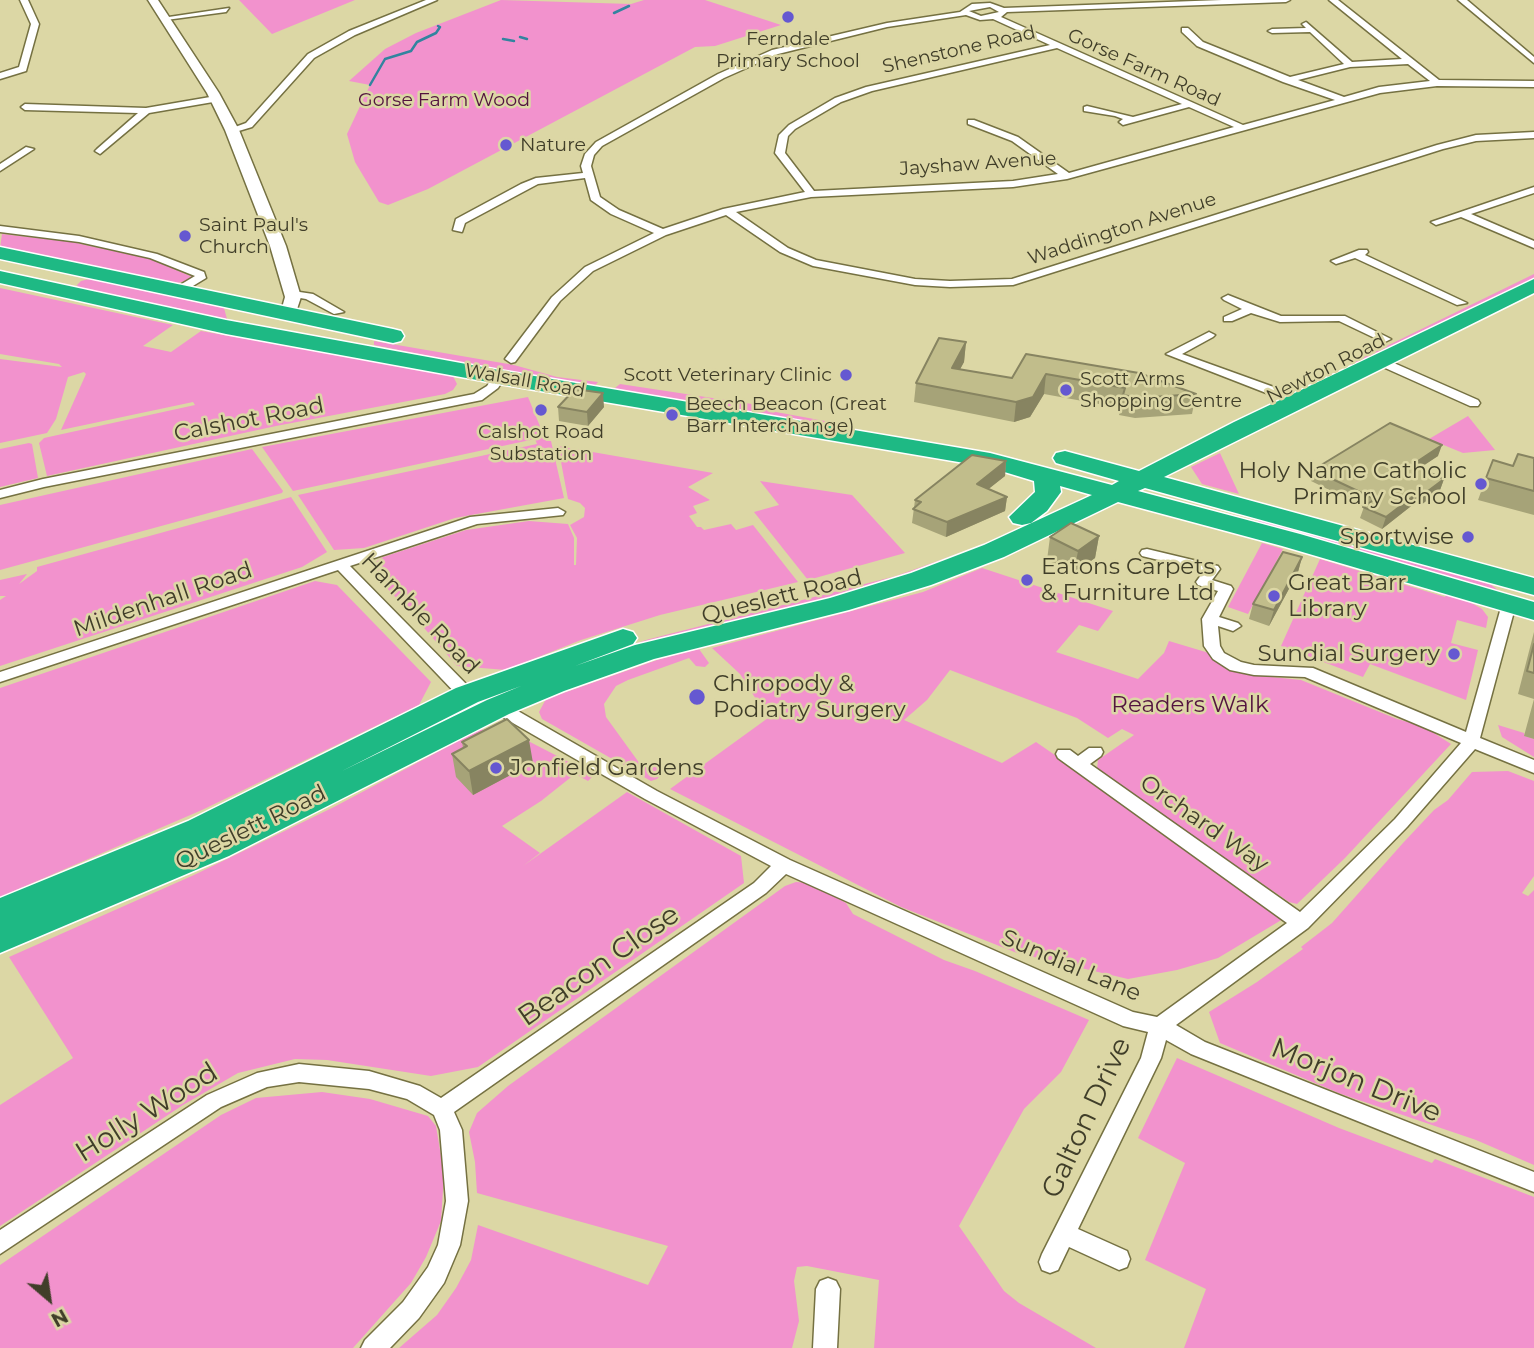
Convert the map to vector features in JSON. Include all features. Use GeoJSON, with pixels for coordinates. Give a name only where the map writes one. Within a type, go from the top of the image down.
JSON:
{"type":"FeatureCollection","features":[{"type":"Feature","properties":{"kind":"highway","name":"Walsall Road"},"geometry":{"type":"LineString","coordinates":[[0,253],[179,290],[284,307],[505,368]]}},
{"type":"Feature","properties":{"kind":"highway"},"geometry":{"type":"LineString","coordinates":[[6,279],[30,273],[40,261]]}},
{"type":"Feature","properties":{"kind":"highway","name":"Newton Road"},"geometry":{"type":"LineString","coordinates":[[1118,483],[1382,350],[1461,303],[1534,269]]}},
{"type":"Feature","properties":{"kind":"highway"},"geometry":{"type":"LineString","coordinates":[[65,291],[72,279],[95,271]]}},
{"type":"Feature","properties":{"kind":"highway","name":"Walsall Road"},"geometry":{"type":"LineString","coordinates":[[6,279],[226,327],[428,363],[505,368],[847,425],[1040,472],[1118,483]]}},
{"type":"Feature","properties":{"kind":"highway","name":"Newton Road"},"geometry":{"type":"LineString","coordinates":[[1118,483],[1278,393],[1534,285]]}},
{"type":"Feature","properties":{"kind":"highway"},"geometry":{"type":"LineString","coordinates":[[284,307],[275,322],[282,327],[428,363]]}},
{"type":"Feature","properties":{"kind":"highway","name":"Walsall Road"},"geometry":{"type":"LineString","coordinates":[[847,425],[920,427],[983,438],[1118,483]]}},
{"type":"Feature","properties":{"kind":"highway"},"geometry":{"type":"LineString","coordinates":[[1022,517],[1038,506],[1048,492],[1046,480],[1040,472]]}},
{"type":"Feature","properties":{"kind":"highway"},"geometry":{"type":"LineString","coordinates":[[1118,483],[1291,540],[1524,596]]}},
{"type":"Feature","properties":{"kind":"highway"},"geometry":{"type":"LineString","coordinates":[[1118,483],[1524,596]]}},
{"type":"Feature","properties":{"kind":"highway","name":"Queslett Road"},"geometry":{"type":"LineString","coordinates":[[0,939],[217,847],[498,707],[553,684],[645,652],[839,604],[921,579],[1022,517],[1118,483]]}},
{"type":"Feature","properties":{"kind":"highway","name":"Queslett Road"},"geometry":{"type":"LineString","coordinates":[[0,913],[200,829],[467,695],[554,661],[636,634],[965,551],[1118,483]]}},
{"type":"Feature","properties":{"kind":"main road"},"geometry":{"type":"LineString","coordinates":[[153,0],[216,99],[232,130],[278,246],[284,307]]}},
{"type":"Feature","properties":{"kind":"street"},"geometry":{"type":"LineString","coordinates":[[0,76],[23,69],[35,24],[24,0]]}},
{"type":"Feature","properties":{"kind":"street"},"geometry":{"type":"LineString","coordinates":[[232,130],[249,125],[290,76],[311,56],[352,33],[433,0]]}},
{"type":"Feature","properties":{"kind":"street"},"geometry":{"type":"LineString","coordinates":[[949,11],[960,2],[972,2],[1003,10],[1286,0]]}},
{"type":"Feature","properties":{"kind":"street"},"geometry":{"type":"LineString","coordinates":[[1333,0],[1437,83]]}},
{"type":"Feature","properties":{"kind":"street"},"geometry":{"type":"LineString","coordinates":[[1462,0],[1534,61]]}},
{"type":"Feature","properties":{"kind":"street"},"geometry":{"type":"LineString","coordinates":[[662,233],[609,208],[595,198],[586,166],[590,154],[599,144],[746,63],[800,44],[857,31],[964,13],[965,8],[972,2]]}},
{"type":"Feature","properties":{"kind":"street"},"geometry":{"type":"LineString","coordinates":[[166,18],[226,9]]}},
{"type":"Feature","properties":{"kind":"street"},"geometry":{"type":"LineString","coordinates":[[994,17],[1004,13],[1003,10]]}},
{"type":"Feature","properties":{"kind":"street","name":"Gorse Farm Road"},"geometry":{"type":"LineString","coordinates":[[964,13],[981,18],[994,17],[1243,128]]}},
{"type":"Feature","properties":{"kind":"street"},"geometry":{"type":"LineString","coordinates":[[1272,31],[1310,27],[1350,65]]}},
{"type":"Feature","properties":{"kind":"street"},"geometry":{"type":"LineString","coordinates":[[1201,30],[1180,30],[1200,44],[1286,80],[1341,99]]}},
{"type":"Feature","properties":{"kind":"street","name":"Shenstone Road"},"geometry":{"type":"LineString","coordinates":[[811,194],[780,153],[783,135],[792,127],[838,100],[877,86],[1056,46]]}},
{"type":"Feature","properties":{"kind":"street"},"geometry":{"type":"LineString","coordinates":[[1286,80],[1350,65],[1409,61]]}},
{"type":"Feature","properties":{"kind":"street"},"geometry":{"type":"LineString","coordinates":[[18,72],[32,75]]}},
{"type":"Feature","properties":{"kind":"street","name":"Jayshaw Avenue"},"geometry":{"type":"LineString","coordinates":[[505,368],[556,299],[589,269],[662,233],[727,211],[811,194],[1013,184],[1067,176],[1379,90],[1437,83],[1534,84]]}},
{"type":"Feature","properties":{"kind":"street"},"geometry":{"type":"LineString","coordinates":[[25,107],[146,111],[216,99]]}},
{"type":"Feature","properties":{"kind":"street"},"geometry":{"type":"LineString","coordinates":[[1087,109],[1124,118],[1188,105]]}},
{"type":"Feature","properties":{"kind":"street"},"geometry":{"type":"LineString","coordinates":[[100,150],[146,111]]}},
{"type":"Feature","properties":{"kind":"street"},"geometry":{"type":"LineString","coordinates":[[971,122],[1015,139],[1067,176]]}},
{"type":"Feature","properties":{"kind":"street","name":"Waddington Avenue"},"geometry":{"type":"LineString","coordinates":[[727,211],[797,258],[813,263],[915,282],[1013,282],[1440,147],[1476,138],[1534,135]]}},
{"type":"Feature","properties":{"kind":"street"},"geometry":{"type":"LineString","coordinates":[[0,168],[29,149]]}},
{"type":"Feature","properties":{"kind":"street"},"geometry":{"type":"LineString","coordinates":[[458,230],[460,221],[524,186],[537,181],[588,175]]}},
{"type":"Feature","properties":{"kind":"street"},"geometry":{"type":"LineString","coordinates":[[1515,181],[1534,190]]}},
{"type":"Feature","properties":{"kind":"street"},"geometry":{"type":"LineString","coordinates":[[1436,222],[1534,190]]}},
{"type":"Feature","properties":{"kind":"street"},"geometry":{"type":"LineString","coordinates":[[1462,214],[1534,242]]}},
{"type":"Feature","properties":{"kind":"street"},"geometry":{"type":"LineString","coordinates":[[0,229],[79,239],[153,256],[200,274],[201,278],[179,290]]}},
{"type":"Feature","properties":{"kind":"street"},"geometry":{"type":"LineString","coordinates":[[1336,261],[1360,253],[1461,303]]}},
{"type":"Feature","properties":{"kind":"street"},"geometry":{"type":"LineString","coordinates":[[284,307],[309,296],[335,310],[318,313]]}},
{"type":"Feature","properties":{"kind":"street"},"geometry":{"type":"LineString","coordinates":[[1228,298],[1280,319],[1341,318],[1382,350],[1474,403]]}},
{"type":"Feature","properties":{"kind":"street"},"geometry":{"type":"LineString","coordinates":[[1228,319],[1251,309]]}},
{"type":"Feature","properties":{"kind":"street"},"geometry":{"type":"LineString","coordinates":[[1209,335],[1172,354],[1278,393]]}},
{"type":"Feature","properties":{"kind":"street","name":"Calshot Road"},"geometry":{"type":"LineString","coordinates":[[0,494],[43,483],[478,397],[492,388],[505,368]]}},
{"type":"Feature","properties":{"kind":"street"},"geometry":{"type":"LineString","coordinates":[[339,563],[475,520],[558,512]]}},
{"type":"Feature","properties":{"kind":"street"},"geometry":{"type":"LineString","coordinates":[[1147,553],[1213,569],[1203,582],[1226,589],[1210,619],[1212,646],[1218,656],[1236,666],[1267,671],[1307,672],[1534,767]]}},
{"type":"Feature","properties":{"kind":"street","name":"Mildenhall Road"},"geometry":{"type":"LineString","coordinates":[[0,677],[339,563]]}},
{"type":"Feature","properties":{"kind":"street","name":"Hamble Road"},"geometry":{"type":"LineString","coordinates":[[339,563],[467,695]]}},
{"type":"Feature","properties":{"kind":"street","name":"Sundial Lane"},"geometry":{"type":"LineString","coordinates":[[498,707],[650,795],[784,865],[1130,1020],[1160,1026],[1301,923],[1401,823],[1471,742],[1524,596]]}},
{"type":"Feature","properties":{"kind":"street"},"geometry":{"type":"LineString","coordinates":[[1210,619],[1233,626]]}},
{"type":"Feature","properties":{"kind":"street"},"geometry":{"type":"LineString","coordinates":[[467,695],[498,707]]}},
{"type":"Feature","properties":{"kind":"street","name":"Orchard Way"},"geometry":{"type":"LineString","coordinates":[[1095,752],[1071,759],[1301,923]]}},
{"type":"Feature","properties":{"kind":"street","name":"Beacon Close"},"geometry":{"type":"LineString","coordinates":[[442,1109],[760,888],[784,865]]}},
{"type":"Feature","properties":{"kind":"street","name":"Morjon Drive"},"geometry":{"type":"LineString","coordinates":[[1160,1026],[1198,1048],[1534,1182]]}},
{"type":"Feature","properties":{"kind":"street","name":"Galton Drive"},"geometry":{"type":"LineString","coordinates":[[1050,1262],[1152,1058],[1160,1026]]}},
{"type":"Feature","properties":{"kind":"street","name":"Holly Wood"},"geometry":{"type":"LineString","coordinates":[[0,1243],[214,1101],[264,1079],[299,1073],[369,1080],[413,1092],[442,1109]]}},
{"type":"Feature","properties":{"kind":"street"},"geometry":{"type":"LineString","coordinates":[[373,1348],[424,1293],[436,1275],[449,1245],[457,1201],[455,1162],[451,1130],[442,1109]]}},
{"type":"Feature","properties":{"kind":"street","name":"Galton Drive"},"geometry":{"type":"LineString","coordinates":[[1064,1234],[1119,1259]]}},
{"type":"Feature","properties":{"kind":"street"},"geometry":{"type":"LineString","coordinates":[[825,1348],[828,1289]]}},
{"type":"Feature","properties":{"kind":"green space"},"geometry":{"type":"Polygon","coordinates":[[[239,0],[355,0],[272,34],[239,0]]]}},
{"type":"Feature","properties":{"kind":"green space","name":"Gorse Farm Wood"},"geometry":{"type":"Polygon","coordinates":[[[501,0],[631,4],[644,0],[705,0],[781,25],[715,46],[695,47],[428,189],[388,205],[379,202],[355,162],[347,134],[370,85],[349,81],[385,49],[416,33],[501,0]]]}},
{"type":"Feature","properties":{"kind":"green space"},"geometry":{"type":"Polygon","coordinates":[[[2,234],[72,242],[150,259],[195,278],[178,283],[0,248],[2,234]]]}},
{"type":"Feature","properties":{"kind":"green space"},"geometry":{"type":"Polygon","coordinates":[[[1534,274],[1534,280],[1355,366],[1350,364],[1534,274]]]}},
{"type":"Feature","properties":{"kind":"green space"},"geometry":{"type":"Polygon","coordinates":[[[89,279],[224,308],[227,319],[79,289],[77,285],[81,281],[89,279]]]}},
{"type":"Feature","properties":{"kind":"green space"},"geometry":{"type":"Polygon","coordinates":[[[0,288],[173,325],[143,346],[171,352],[201,331],[443,373],[453,376],[457,384],[445,394],[276,426],[47,476],[39,443],[44,438],[195,405],[193,402],[61,430],[86,374],[84,372],[68,377],[56,419],[47,433],[0,443],[0,359],[62,367],[59,364],[0,354],[0,288]]]}},
{"type":"Feature","properties":{"kind":"green space"},"geometry":{"type":"Polygon","coordinates":[[[374,341],[514,365],[557,377],[598,382],[592,389],[374,345],[374,341]]]}},
{"type":"Feature","properties":{"kind":"green space"},"geometry":{"type":"Polygon","coordinates":[[[620,384],[765,406],[776,412],[841,424],[840,429],[617,392],[615,388],[620,384]]]}},
{"type":"Feature","properties":{"kind":"green space"},"geometry":{"type":"Polygon","coordinates":[[[528,397],[546,441],[551,441],[564,498],[455,518],[364,548],[334,550],[298,495],[537,444],[535,439],[293,491],[262,447],[528,397]]]}},
{"type":"Feature","properties":{"kind":"green space"},"geometry":{"type":"Polygon","coordinates":[[[1468,416],[1495,450],[1463,453],[1429,439],[1468,416]]]}},
{"type":"Feature","properties":{"kind":"green space"},"geometry":{"type":"Polygon","coordinates":[[[32,444],[38,478],[0,487],[0,449],[32,444]]]}},
{"type":"Feature","properties":{"kind":"green space"},"geometry":{"type":"Polygon","coordinates":[[[558,446],[713,473],[688,487],[710,500],[693,506],[697,513],[689,516],[697,527],[704,530],[731,524],[736,530],[753,525],[798,582],[660,615],[581,640],[506,670],[457,666],[374,575],[376,562],[383,557],[466,530],[529,521],[568,524],[574,538],[576,565],[577,538],[570,525],[584,517],[585,508],[568,499],[558,446]]]}},
{"type":"Feature","properties":{"kind":"green space"},"geometry":{"type":"Polygon","coordinates":[[[252,449],[282,493],[0,570],[0,505],[252,449]]]}},
{"type":"Feature","properties":{"kind":"green space"},"geometry":{"type":"Polygon","coordinates":[[[1220,453],[1239,494],[1202,484],[1191,467],[1220,453]]]}},
{"type":"Feature","properties":{"kind":"green space"},"geometry":{"type":"Polygon","coordinates":[[[760,481],[852,495],[905,553],[808,580],[754,512],[779,505],[760,481]]]}},
{"type":"Feature","properties":{"kind":"green space"},"geometry":{"type":"Polygon","coordinates":[[[291,497],[327,552],[302,567],[0,666],[0,600],[6,596],[0,596],[0,580],[27,574],[19,584],[37,571],[37,567],[291,497]]]}},
{"type":"Feature","properties":{"kind":"green space"},"geometry":{"type":"Polygon","coordinates":[[[1260,518],[1490,584],[1499,591],[1497,595],[1479,592],[1415,567],[1257,523],[1260,518]]]}},
{"type":"Feature","properties":{"kind":"green space"},"geometry":{"type":"Polygon","coordinates":[[[1262,543],[1283,549],[1248,614],[1228,607],[1262,543]]]}},
{"type":"Feature","properties":{"kind":"green space"},"geometry":{"type":"Polygon","coordinates":[[[960,553],[962,556],[899,579],[501,697],[496,693],[646,640],[896,576],[960,553]]]}},
{"type":"Feature","properties":{"kind":"green space"},"geometry":{"type":"Polygon","coordinates":[[[1320,559],[1445,597],[1446,594],[1482,609],[1488,617],[1486,628],[1457,620],[1451,643],[1478,650],[1466,700],[1370,664],[1363,677],[1281,646],[1320,559]]]}},
{"type":"Feature","properties":{"kind":"green space","name":"Readers Walk"},"geometry":{"type":"Polygon","coordinates":[[[982,568],[1113,611],[1098,631],[1079,625],[1056,652],[1138,679],[1164,653],[1169,641],[1209,653],[1232,669],[1252,675],[1301,680],[1397,719],[1423,726],[1451,744],[1345,858],[1297,904],[1289,902],[1100,773],[1097,769],[1098,760],[1134,735],[1122,729],[1108,738],[1077,718],[950,670],[927,700],[904,720],[1002,763],[1036,742],[1288,916],[1218,958],[1177,970],[1128,979],[1017,953],[901,907],[670,789],[768,718],[740,674],[712,648],[923,592],[982,568]]]}},
{"type":"Feature","properties":{"kind":"green space"},"geometry":{"type":"Polygon","coordinates":[[[315,581],[337,585],[431,682],[419,705],[202,810],[0,897],[0,688],[315,581]]]}},
{"type":"Feature","properties":{"kind":"green space"},"geometry":{"type":"Polygon","coordinates":[[[699,649],[709,663],[705,667],[696,666],[689,658],[628,680],[616,686],[604,704],[606,717],[640,764],[653,763],[658,767],[661,775],[657,779],[651,781],[542,719],[539,712],[546,699],[660,659],[699,649]]]}},
{"type":"Feature","properties":{"kind":"green space"},"geometry":{"type":"Polygon","coordinates":[[[1498,725],[1534,739],[1534,757],[1502,737],[1498,725]]]}},
{"type":"Feature","properties":{"kind":"green space"},"geometry":{"type":"Polygon","coordinates":[[[503,728],[594,775],[588,781],[575,774],[541,801],[502,826],[540,853],[523,866],[627,792],[741,856],[744,883],[478,1067],[431,1076],[327,1060],[295,1059],[238,1073],[183,1105],[0,1226],[0,1105],[73,1058],[9,957],[194,875],[334,807],[479,730],[503,728]]]}},
{"type":"Feature","properties":{"kind":"green space"},"geometry":{"type":"Polygon","coordinates":[[[1508,771],[1534,781],[1534,876],[1522,893],[1528,896],[1534,890],[1534,1165],[1476,1140],[1341,1094],[1220,1043],[1209,1012],[1303,949],[1301,947],[1332,923],[1403,843],[1434,810],[1448,800],[1472,772],[1508,771]]]}},
{"type":"Feature","properties":{"kind":"green space"},"geometry":{"type":"Polygon","coordinates":[[[796,882],[810,883],[846,903],[853,914],[944,960],[1089,1020],[1061,1072],[1024,1109],[959,1226],[1004,1291],[1019,1303],[1096,1348],[874,1348],[879,1280],[807,1266],[797,1267],[794,1281],[799,1321],[792,1348],[399,1348],[437,1315],[456,1288],[471,1260],[478,1225],[648,1285],[668,1246],[477,1193],[469,1132],[477,1113],[508,1086],[785,886],[796,882]]]}},
{"type":"Feature","properties":{"kind":"green space"},"geometry":{"type":"Polygon","coordinates":[[[1177,1058],[1339,1128],[1432,1163],[1435,1159],[1534,1197],[1534,1348],[1184,1348],[1206,1289],[1145,1260],[1185,1163],[1138,1138],[1177,1058]]]}},
{"type":"Feature","properties":{"kind":"green space"},"geometry":{"type":"Polygon","coordinates":[[[322,1092],[370,1099],[428,1116],[436,1126],[444,1174],[441,1221],[426,1257],[411,1283],[353,1348],[0,1348],[0,1265],[221,1115],[256,1098],[322,1092]]]}},
{"type":"Feature","properties":{"kind":"building"},"geometry":{"type":"Polygon","coordinates":[[[939,338],[966,342],[952,368],[1012,378],[1026,354],[1139,373],[1196,394],[1139,398],[1123,395],[1125,388],[1046,374],[1033,397],[1016,402],[916,383],[939,338]]]}},
{"type":"Feature","properties":{"kind":"building"},"geometry":{"type":"Polygon","coordinates":[[[575,389],[603,393],[587,412],[558,407],[575,389]]]}},
{"type":"Feature","properties":{"kind":"building"},"geometry":{"type":"Polygon","coordinates":[[[1390,423],[1442,445],[1412,465],[1444,479],[1424,494],[1419,492],[1386,517],[1363,507],[1375,499],[1313,470],[1390,423]]]}},
{"type":"Feature","properties":{"kind":"building"},"geometry":{"type":"Polygon","coordinates":[[[1518,454],[1534,458],[1534,491],[1486,478],[1493,460],[1513,466],[1518,454]]]}},
{"type":"Feature","properties":{"kind":"building"},"geometry":{"type":"Polygon","coordinates":[[[972,455],[1006,461],[977,484],[1007,497],[947,522],[913,509],[921,502],[915,500],[972,455]]]}},
{"type":"Feature","properties":{"kind":"building"},"geometry":{"type":"Polygon","coordinates":[[[1071,523],[1099,536],[1078,551],[1050,537],[1071,523]]]}},
{"type":"Feature","properties":{"kind":"building"},"geometry":{"type":"Polygon","coordinates":[[[1283,552],[1302,557],[1274,610],[1253,604],[1283,552]]]}},
{"type":"Feature","properties":{"kind":"building"},"geometry":{"type":"Polygon","coordinates":[[[1534,644],[1534,673],[1527,671],[1534,644]]]}},
{"type":"Feature","properties":{"kind":"building"},"geometry":{"type":"Polygon","coordinates":[[[507,719],[529,740],[469,771],[452,754],[467,746],[462,742],[507,719]]]}},
{"type":"Feature","properties":{"kind":"waterway"},"geometry":{"type":"LineString","coordinates":[[614,13],[629,6]]}},
{"type":"Feature","properties":{"kind":"waterway"},"geometry":{"type":"LineString","coordinates":[[370,85],[385,59],[411,51],[417,42],[436,33],[440,27],[438,26]]}},
{"type":"Feature","properties":{"kind":"waterway"},"geometry":{"type":"LineString","coordinates":[[520,37],[527,39]]}},
{"type":"Feature","properties":{"kind":"waterway"},"geometry":{"type":"LineString","coordinates":[[503,39],[514,41]]}},
{"type":"Feature","properties":{"kind":"place","name":"Ferndale Primary School"},"geometry":{"type":"Point","coordinates":[788,17]}},
{"type":"Feature","properties":{"kind":"place","name":"Nature"},"geometry":{"type":"Point","coordinates":[506,145]}},
{"type":"Feature","properties":{"kind":"place","name":"Saint Paul's Church"},"geometry":{"type":"Point","coordinates":[185,236]}},
{"type":"Feature","properties":{"kind":"place","name":"Scott Veterinary Clinic"},"geometry":{"type":"Point","coordinates":[846,375]}},
{"type":"Feature","properties":{"kind":"place","name":"Scott Arms Shopping Centre"},"geometry":{"type":"Point","coordinates":[1066,390]}},
{"type":"Feature","properties":{"kind":"place","name":"Calshot Road Substation"},"geometry":{"type":"Point","coordinates":[541,410]}},
{"type":"Feature","properties":{"kind":"place","name":"Beech Beacon (Great Barr Interchange)"},"geometry":{"type":"Point","coordinates":[672,415]}},
{"type":"Feature","properties":{"kind":"place","name":"Holy Name Catholic Primary School"},"geometry":{"type":"Point","coordinates":[1481,484]}},
{"type":"Feature","properties":{"kind":"place","name":"Sportwise"},"geometry":{"type":"Point","coordinates":[1468,537]}},
{"type":"Feature","properties":{"kind":"place","name":"Eatons Carpets & Furniture Ltd"},"geometry":{"type":"Point","coordinates":[1027,580]}},
{"type":"Feature","properties":{"kind":"place","name":"Great Barr Library"},"geometry":{"type":"Point","coordinates":[1274,596]}},
{"type":"Feature","properties":{"kind":"place","name":"Sundial Surgery"},"geometry":{"type":"Point","coordinates":[1454,654]}},
{"type":"Feature","properties":{"kind":"place","name":"Chiropody & Podiatry Surgery"},"geometry":{"type":"Point","coordinates":[697,697]}},
{"type":"Feature","properties":{"kind":"place","name":"Jonfield Gardens"},"geometry":{"type":"Point","coordinates":[496,768]}}]}
